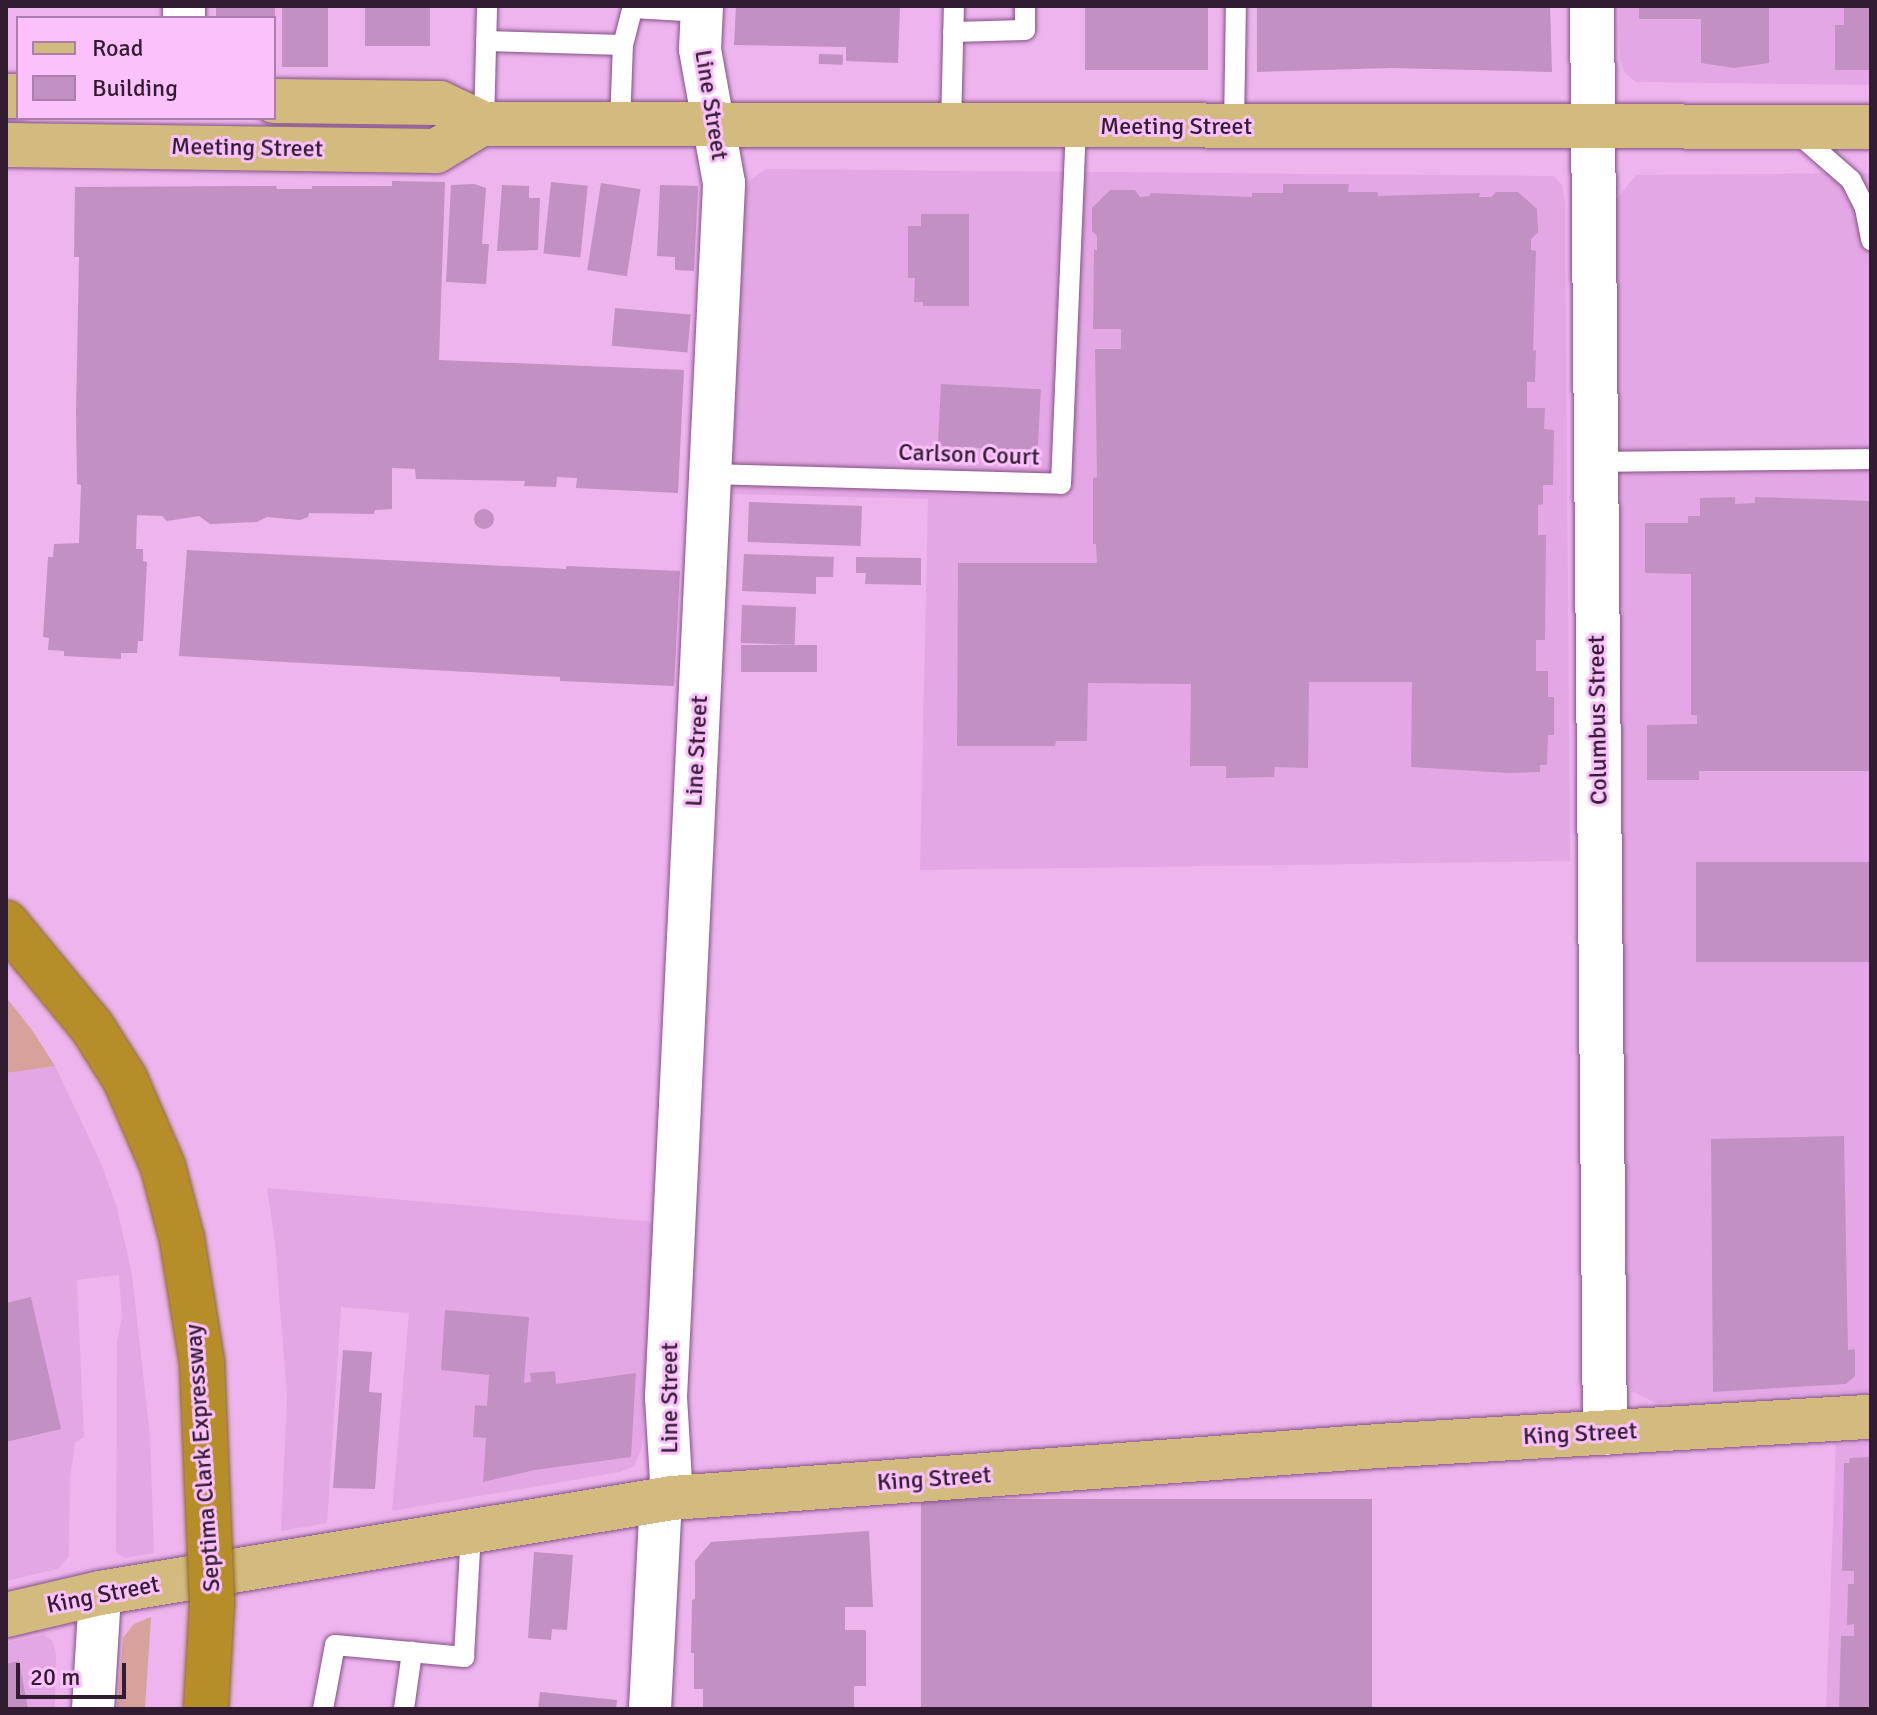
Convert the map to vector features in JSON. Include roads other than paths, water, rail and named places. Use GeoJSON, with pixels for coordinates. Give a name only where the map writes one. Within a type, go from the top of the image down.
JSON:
{"type":"FeatureCollection","features":[{"type":"Feature","properties":{"kind":"highway","name":"Septima Clark Expressway"},"geometry":{"type":"LineString","coordinates":[[6,923],[92,1027],[125,1079],[163,1167],[182,1239],[203,1376],[212,1604],[206,1709]]}},
{"type":"Feature","properties":{"kind":"main road","name":"Meeting Street"},"geometry":{"type":"LineString","coordinates":[[276,101],[440,103],[483,124],[1592,129],[1871,127]]}},
{"type":"Feature","properties":{"kind":"main road","name":"Meeting Street"},"geometry":{"type":"LineString","coordinates":[[6,145],[436,151],[483,124]]}},
{"type":"Feature","properties":{"kind":"main road","name":"King Street"},"geometry":{"type":"LineString","coordinates":[[6,1615],[100,1593],[667,1499],[1871,1417]]}},
{"type":"Feature","properties":{"kind":"street","name":"Columbus Street"},"geometry":{"type":"LineString","coordinates":[[1592,6],[1605,1433]]}},
{"type":"Feature","properties":{"kind":"street","name":"Line Street"},"geometry":{"type":"LineString","coordinates":[[650,1709],[667,1499],[666,1397],[724,183],[700,49],[702,9]]}},
{"type":"Feature","properties":{"kind":"street"},"geometry":{"type":"LineString","coordinates":[[93,1709],[100,1593]]}},
{"type":"Feature","properties":{"kind":"lane"},"geometry":{"type":"LineString","coordinates":[[951,126],[954,6]]}},
{"type":"Feature","properties":{"kind":"lane"},"geometry":{"type":"LineString","coordinates":[[953,32],[1025,30],[1025,6]]}},
{"type":"Feature","properties":{"kind":"lane"},"geometry":{"type":"LineString","coordinates":[[1234,127],[1236,6]]}},
{"type":"Feature","properties":{"kind":"lane"},"geometry":{"type":"LineString","coordinates":[[620,125],[623,45],[633,7],[702,9]]}},
{"type":"Feature","properties":{"kind":"lane"},"geometry":{"type":"LineString","coordinates":[[483,124],[486,41],[492,10]]}},
{"type":"Feature","properties":{"kind":"lane"},"geometry":{"type":"LineString","coordinates":[[486,41],[623,45]]}},
{"type":"Feature","properties":{"kind":"lane","name":"Carlson Court"},"geometry":{"type":"LineString","coordinates":[[710,474],[1061,484],[1076,127]]}},
{"type":"Feature","properties":{"kind":"lane"},"geometry":{"type":"LineString","coordinates":[[1790,127],[1851,180],[1865,208],[1871,240]]}},
{"type":"Feature","properties":{"kind":"lane"},"geometry":{"type":"LineString","coordinates":[[1596,462],[1871,459]]}},
{"type":"Feature","properties":{"kind":"lane"},"geometry":{"type":"LineString","coordinates":[[323,1709],[335,1645],[464,1657],[471,1532]]}},
{"type":"Feature","properties":{"kind":"lane"},"geometry":{"type":"LineString","coordinates":[[404,1709],[412,1652]]}}]}
